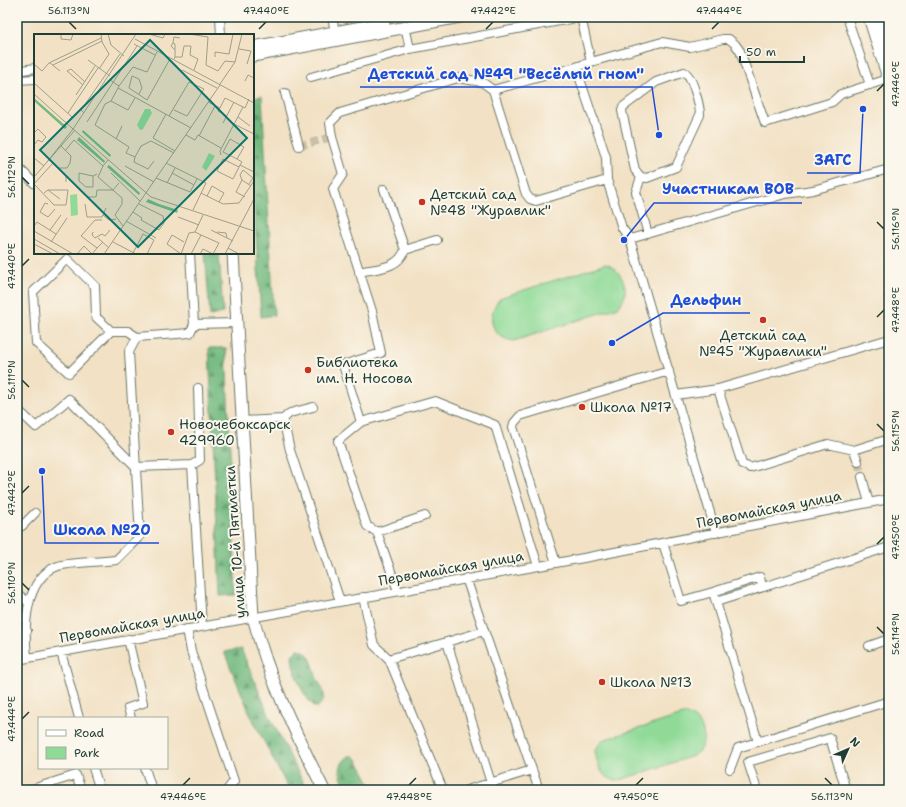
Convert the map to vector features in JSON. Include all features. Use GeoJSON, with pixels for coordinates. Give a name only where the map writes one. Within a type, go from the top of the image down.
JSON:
{"type":"FeatureCollection","features":[{"type":"Feature","properties":{"kind":"main road"},"geometry":{"type":"LineString","coordinates":[[254,47],[418,17]]}},
{"type":"Feature","properties":{"kind":"main road"},"geometry":{"type":"LineString","coordinates":[[254,56],[405,26],[460,17]]}},
{"type":"Feature","properties":{"kind":"main road"},"geometry":{"type":"LineString","coordinates":[[869,17],[888,76]]}},
{"type":"Feature","properties":{"kind":"main road"},"geometry":{"type":"LineString","coordinates":[[879,17],[889,48]]}},
{"type":"Feature","properties":{"kind":"main road","name":"улица 10-й Пятилетки"},"geometry":{"type":"LineString","coordinates":[[234,254],[253,617],[264,657],[276,692],[324,790]]}},
{"type":"Feature","properties":{"kind":"street"},"geometry":{"type":"LineString","coordinates":[[220,17],[221,34]]}},
{"type":"Feature","properties":{"kind":"street"},"geometry":{"type":"LineString","coordinates":[[332,17],[335,32]]}},
{"type":"Feature","properties":{"kind":"street"},"geometry":{"type":"LineString","coordinates":[[311,77],[410,49],[581,17],[591,62]]}},
{"type":"Feature","properties":{"kind":"street"},"geometry":{"type":"LineString","coordinates":[[847,17],[870,85]]}},
{"type":"Feature","properties":{"kind":"street"},"geometry":{"type":"LineString","coordinates":[[405,26],[410,49]]}},
{"type":"Feature","properties":{"kind":"street"},"geometry":{"type":"LineString","coordinates":[[493,90],[662,42],[690,47],[723,39],[729,39],[740,51],[765,123],[832,102],[841,94],[870,85],[888,76]]}},
{"type":"Feature","properties":{"kind":"street"},"geometry":{"type":"LineString","coordinates":[[576,67],[606,157],[607,180],[622,228],[630,239],[716,533]]}},
{"type":"Feature","properties":{"kind":"street"},"geometry":{"type":"LineString","coordinates":[[17,71],[34,68]]}},
{"type":"Feature","properties":{"kind":"street"},"geometry":{"type":"LineString","coordinates":[[684,72],[688,73],[700,109],[700,115],[676,167],[647,178],[640,177],[635,170],[622,111],[623,107],[656,82],[684,72]]}},
{"type":"Feature","properties":{"kind":"street"},"geometry":{"type":"LineString","coordinates":[[361,422],[343,365],[381,353],[372,311],[333,190],[344,174],[332,137],[330,123],[340,113],[458,78],[482,82],[493,90],[526,194],[530,199],[536,200],[607,180]]}},
{"type":"Feature","properties":{"kind":"street"},"geometry":{"type":"LineString","coordinates":[[17,80],[34,79]]}},
{"type":"Feature","properties":{"kind":"street"},"geometry":{"type":"LineString","coordinates":[[285,93],[299,146]]}},
{"type":"Feature","properties":{"kind":"street"},"geometry":{"type":"LineString","coordinates":[[17,166],[34,183]]}},
{"type":"Feature","properties":{"kind":"street"},"geometry":{"type":"LineString","coordinates":[[630,239],[785,194],[813,190],[889,169]]}},
{"type":"Feature","properties":{"kind":"street"},"geometry":{"type":"LineString","coordinates":[[640,177],[636,192],[648,234]]}},
{"type":"Feature","properties":{"kind":"street"},"geometry":{"type":"LineString","coordinates":[[359,272],[393,265],[402,256],[405,250],[384,189]]}},
{"type":"Feature","properties":{"kind":"street"},"geometry":{"type":"LineString","coordinates":[[405,250],[437,240]]}},
{"type":"Feature","properties":{"kind":"street"},"geometry":{"type":"LineString","coordinates":[[111,331],[68,373],[36,343],[33,292],[67,259],[95,286],[96,318],[111,331],[128,331],[137,337],[190,333],[194,324],[190,254]]}},
{"type":"Feature","properties":{"kind":"street"},"geometry":{"type":"LineString","coordinates":[[194,324],[237,323]]}},
{"type":"Feature","properties":{"kind":"street"},"geometry":{"type":"LineString","coordinates":[[27,658],[28,602],[41,576],[58,566],[116,560],[140,536],[129,352],[137,337]]}},
{"type":"Feature","properties":{"kind":"street"},"geometry":{"type":"LineString","coordinates":[[676,395],[718,389],[889,339]]}},
{"type":"Feature","properties":{"kind":"street"},"geometry":{"type":"LineString","coordinates":[[556,563],[513,427],[514,423],[520,416],[669,371]]}},
{"type":"Feature","properties":{"kind":"street"},"geometry":{"type":"LineString","coordinates":[[17,409],[36,428],[69,399],[136,467],[192,465],[200,460],[198,388]]}},
{"type":"Feature","properties":{"kind":"street"},"geometry":{"type":"LineString","coordinates":[[718,389],[742,464],[750,468],[828,444],[854,450],[889,439]]}},
{"type":"Feature","properties":{"kind":"street"},"geometry":{"type":"LineString","coordinates":[[398,591],[377,532],[367,526],[338,441],[361,422],[435,401],[495,425],[538,566]]}},
{"type":"Feature","properties":{"kind":"street"},"geometry":{"type":"LineString","coordinates":[[243,421],[283,419],[290,413],[313,407]]}},
{"type":"Feature","properties":{"kind":"street"},"geometry":{"type":"LineString","coordinates":[[283,419],[290,450],[340,601]]}},
{"type":"Feature","properties":{"kind":"street"},"geometry":{"type":"LineString","coordinates":[[854,450],[858,462]]}},
{"type":"Feature","properties":{"kind":"street"},"geometry":{"type":"LineString","coordinates":[[192,465],[202,626]]}},
{"type":"Feature","properties":{"kind":"street"},"geometry":{"type":"LineString","coordinates":[[862,477],[869,503]]}},
{"type":"Feature","properties":{"kind":"street","name":"Первомайская улица"},"geometry":{"type":"LineString","coordinates":[[17,660],[556,563],[889,499]]}},
{"type":"Feature","properties":{"kind":"street"},"geometry":{"type":"LineString","coordinates":[[17,527],[22,526],[36,513]]}},
{"type":"Feature","properties":{"kind":"street"},"geometry":{"type":"LineString","coordinates":[[377,532],[425,516]]}},
{"type":"Feature","properties":{"kind":"street"},"geometry":{"type":"LineString","coordinates":[[663,543],[681,601],[760,577],[762,587]]}},
{"type":"Feature","properties":{"kind":"street"},"geometry":{"type":"LineString","coordinates":[[716,602],[889,547]]}},
{"type":"Feature","properties":{"kind":"street"},"geometry":{"type":"LineString","coordinates":[[466,578],[539,790]]}},
{"type":"Feature","properties":{"kind":"street"},"geometry":{"type":"LineString","coordinates":[[713,592],[758,742]]}},
{"type":"Feature","properties":{"kind":"street"},"geometry":{"type":"LineString","coordinates":[[17,593],[28,602]]}},
{"type":"Feature","properties":{"kind":"street"},"geometry":{"type":"LineString","coordinates":[[362,597],[374,645],[389,659],[443,790]]}},
{"type":"Feature","properties":{"kind":"street"},"geometry":{"type":"LineString","coordinates":[[187,629],[191,651],[234,781],[227,790]]}},
{"type":"Feature","properties":{"kind":"street"},"geometry":{"type":"LineString","coordinates":[[17,632],[27,631]]}},
{"type":"Feature","properties":{"kind":"street"},"geometry":{"type":"LineString","coordinates":[[389,659],[484,631]]}},
{"type":"Feature","properties":{"kind":"street"},"geometry":{"type":"LineString","coordinates":[[128,639],[143,703],[128,708],[131,717]]}},
{"type":"Feature","properties":{"kind":"street"},"geometry":{"type":"LineString","coordinates":[[869,646],[889,639]]}},
{"type":"Feature","properties":{"kind":"street"},"geometry":{"type":"LineString","coordinates":[[447,642],[491,782]]}},
{"type":"Feature","properties":{"kind":"street"},"geometry":{"type":"LineString","coordinates":[[61,652],[79,717]]}},
{"type":"Feature","properties":{"kind":"street"},"geometry":{"type":"LineString","coordinates":[[730,769],[738,748],[889,701]]}},
{"type":"Feature","properties":{"kind":"street"},"geometry":{"type":"LineString","coordinates":[[756,790],[748,762],[830,738],[846,790]]}},
{"type":"Feature","properties":{"kind":"street"},"geometry":{"type":"LineString","coordinates":[[93,769],[100,790]]}},
{"type":"Feature","properties":{"kind":"street"},"geometry":{"type":"LineString","coordinates":[[145,769],[152,790]]}},
{"type":"Feature","properties":{"kind":"street"},"geometry":{"type":"LineString","coordinates":[[467,790],[532,770]]}},
{"type":"Feature","properties":{"kind":"street"},"geometry":{"type":"LineString","coordinates":[[29,790],[76,775],[81,790]]}},
{"type":"Feature","properties":{"kind":"green space"},"geometry":{"type":"Polygon","coordinates":[[[262,96],[274,315],[261,317],[254,201],[254,97],[262,96]]]}},
{"type":"Feature","properties":{"kind":"green space"},"geometry":{"type":"Polygon","coordinates":[[[205,254],[219,254],[223,313],[210,316],[205,254]]]}},
{"type":"Feature","properties":{"kind":"green space"},"geometry":{"type":"Polygon","coordinates":[[[606,264],[617,272],[624,283],[624,296],[621,303],[616,308],[514,341],[499,335],[495,330],[492,324],[493,310],[502,297],[606,264]]]}},
{"type":"Feature","properties":{"kind":"green space"},"geometry":{"type":"Polygon","coordinates":[[[209,348],[226,348],[236,595],[220,596],[209,348]]]}},
{"type":"Feature","properties":{"kind":"green space"},"geometry":{"type":"Polygon","coordinates":[[[241,649],[269,715],[307,790],[289,790],[251,716],[224,652],[241,649]]]}},
{"type":"Feature","properties":{"kind":"green space"},"geometry":{"type":"Polygon","coordinates":[[[298,649],[303,650],[309,656],[317,679],[322,687],[324,696],[318,707],[315,707],[306,697],[296,676],[292,655],[298,649]]]}},
{"type":"Feature","properties":{"kind":"green space"},"geometry":{"type":"Polygon","coordinates":[[[686,714],[693,717],[698,722],[704,739],[702,746],[693,756],[620,780],[608,778],[602,772],[599,767],[595,751],[602,740],[686,714]]]}},
{"type":"Feature","properties":{"kind":"green space"},"geometry":{"type":"Polygon","coordinates":[[[349,756],[353,756],[357,759],[374,790],[351,790],[344,782],[341,777],[340,769],[342,764],[349,756]]]}},
{"type":"Feature","properties":{"kind":"tunnel"},"geometry":{"type":"LineString","coordinates":[[299,146],[332,137]]}},
{"type":"Feature","properties":{"kind":"tunnel"},"geometry":{"type":"LineString","coordinates":[[858,462],[862,477]]}},
{"type":"Feature","properties":{"kind":"place","name":"ЗАГС"},"geometry":{"type":"Point","coordinates":[863,109]}},
{"type":"Feature","properties":{"kind":"place","name":"Детский сад №49 \"Весёлый гном\""},"geometry":{"type":"Point","coordinates":[659,135]}},
{"type":"Feature","properties":{"kind":"place","name":"Детский сад №48 \"Журавлик\""},"geometry":{"type":"Point","coordinates":[422,202]}},
{"type":"Feature","properties":{"kind":"place","name":"Участникам ВОВ"},"geometry":{"type":"Point","coordinates":[624,240]}},
{"type":"Feature","properties":{"kind":"place","name":"Детский сад №45 \"Журавлики\""},"geometry":{"type":"Point","coordinates":[763,320]}},
{"type":"Feature","properties":{"kind":"place","name":"Дельфин"},"geometry":{"type":"Point","coordinates":[612,343]}},
{"type":"Feature","properties":{"kind":"place","name":"Библиотека им. Н. Носова"},"geometry":{"type":"Point","coordinates":[308,370]}},
{"type":"Feature","properties":{"kind":"place","name":"Школа №17"},"geometry":{"type":"Point","coordinates":[582,407]}},
{"type":"Feature","properties":{"kind":"place","name":"Новочебоксарск 429960"},"geometry":{"type":"Point","coordinates":[171,432]}},
{"type":"Feature","properties":{"kind":"place","name":"Школа №20"},"geometry":{"type":"Point","coordinates":[42,471]}},
{"type":"Feature","properties":{"kind":"place","name":"Школа №13"},"geometry":{"type":"Point","coordinates":[602,682]}}]}
